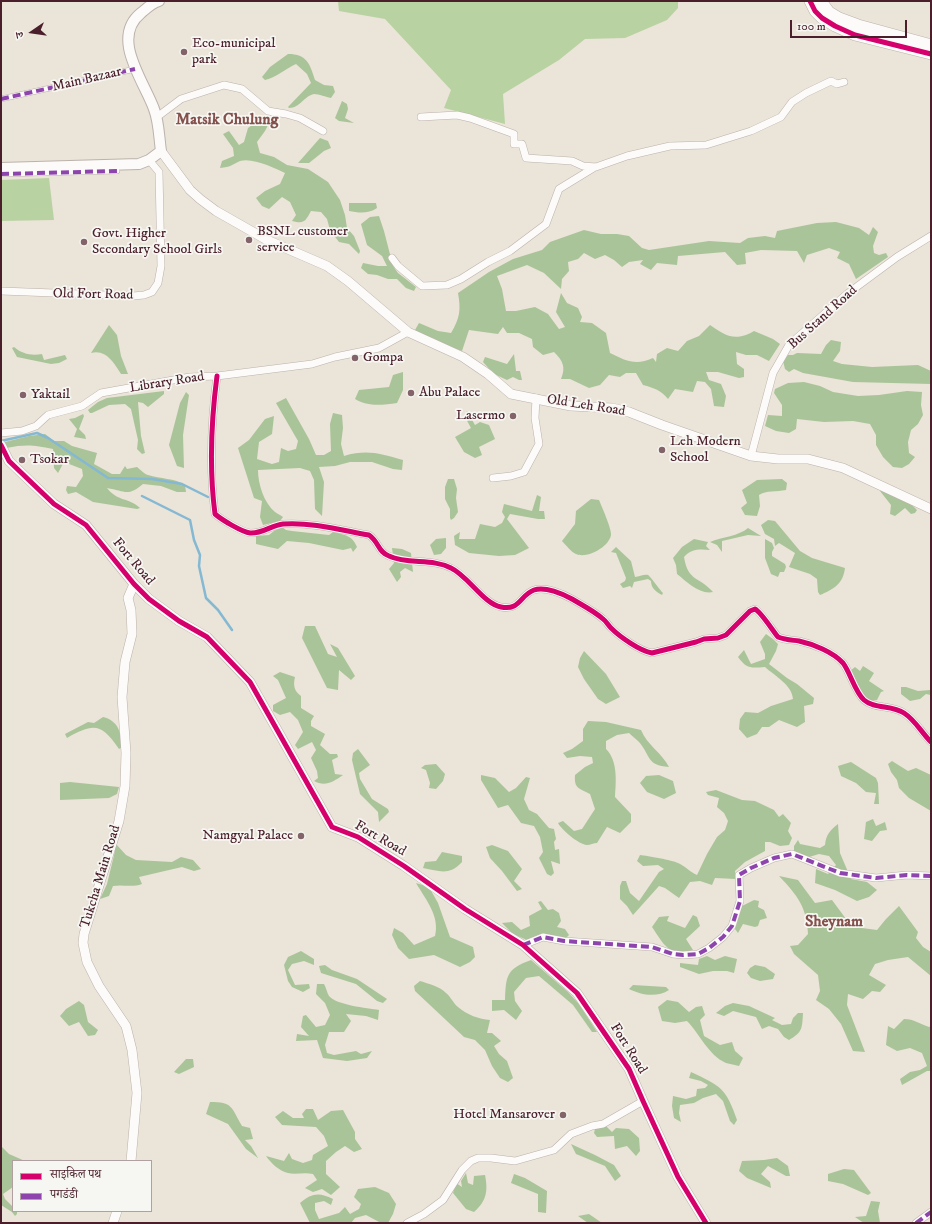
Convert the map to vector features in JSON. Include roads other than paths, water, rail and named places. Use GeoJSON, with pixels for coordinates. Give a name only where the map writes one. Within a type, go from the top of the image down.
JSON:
{"type":"FeatureCollection","features":[{"type":"Feature","properties":{"kind":"main road"},"geometry":{"type":"LineString","coordinates":[[135,69],[129,50],[129,28],[139,15],[154,3],[159,1]]}},
{"type":"Feature","properties":{"kind":"main road"},"geometry":{"type":"LineString","coordinates":[[810,1],[815,11],[822,18],[835,26],[931,45]]}},
{"type":"Feature","properties":{"kind":"main road"},"geometry":{"type":"LineString","coordinates":[[821,1],[829,12],[857,30],[931,54]]}},
{"type":"Feature","properties":{"kind":"main road","name":"Main Bazaar"},"geometry":{"type":"LineString","coordinates":[[135,69],[157,117],[161,151]]}},
{"type":"Feature","properties":{"kind":"main road"},"geometry":{"type":"LineString","coordinates":[[1,168],[139,164],[149,160],[161,151]]}},
{"type":"Feature","properties":{"kind":"street","name":"Main Bazaar"},"geometry":{"type":"LineString","coordinates":[[1,99],[135,69]]}},
{"type":"Feature","properties":{"kind":"street"},"geometry":{"type":"LineString","coordinates":[[392,258],[398,266],[422,286],[447,284],[461,279],[488,262],[510,251],[546,224],[559,189],[596,167],[628,156],[670,146],[706,145],[744,133],[781,117],[792,102],[806,93],[831,82],[837,84],[844,82]]}},
{"type":"Feature","properties":{"kind":"street"},"geometry":{"type":"LineString","coordinates":[[157,117],[181,99],[224,86],[242,89],[268,111],[300,118],[323,131]]}},
{"type":"Feature","properties":{"kind":"street"},"geometry":{"type":"LineString","coordinates":[[421,117],[458,115],[470,118],[514,134],[514,144],[522,144],[526,158],[572,161],[583,166],[596,167]]}},
{"type":"Feature","properties":{"kind":"street","name":"Old Leh Road"},"geometry":{"type":"LineString","coordinates":[[161,151],[190,190],[216,212],[267,240],[327,266],[354,286],[408,332],[463,357],[488,374],[511,394],[571,406],[612,408],[629,412],[751,456],[808,459],[843,468],[931,509]]}},
{"type":"Feature","properties":{"kind":"street","name":"Old Fort Road"},"geometry":{"type":"LineString","coordinates":[[1,291],[133,296],[144,296],[152,292],[158,283],[161,266],[159,172],[149,160]]}},
{"type":"Feature","properties":{"kind":"street"},"geometry":{"type":"LineString","coordinates":[[1,174],[117,171]]}},
{"type":"Feature","properties":{"kind":"street","name":"Bus Stand Road"},"geometry":{"type":"LineString","coordinates":[[751,456],[773,373],[789,345],[847,294],[897,257],[931,236]]}},
{"type":"Feature","properties":{"kind":"street","name":"Library Road"},"geometry":{"type":"LineString","coordinates":[[1,433],[36,426],[48,415],[82,406],[101,393],[190,377],[217,376],[312,364],[335,357],[379,348],[408,332]]}},
{"type":"Feature","properties":{"kind":"street"},"geometry":{"type":"LineString","coordinates":[[217,376],[212,425],[212,490],[215,514],[221,519],[250,533],[262,532],[282,524],[312,525],[369,535],[375,539],[382,552],[389,556],[405,560],[434,563],[452,568],[470,582],[489,601],[500,607],[510,608],[516,606],[534,590],[543,589],[572,599],[595,613],[604,619],[612,629],[645,652],[652,653],[704,639],[718,638],[726,635],[750,611],[755,609],[760,611],[766,622],[778,637],[814,646],[834,655],[843,663],[864,700],[877,706],[892,708],[904,712],[913,720],[931,742]]}},
{"type":"Feature","properties":{"kind":"street"},"geometry":{"type":"LineString","coordinates":[[493,478],[511,476],[524,472],[531,461],[539,444],[535,418],[536,398]]}},
{"type":"Feature","properties":{"kind":"street","name":"Fort Road"},"geometry":{"type":"LineString","coordinates":[[1,445],[9,461],[54,504],[86,525],[134,584],[149,599],[179,621],[206,637],[250,682],[332,827],[358,837],[398,862],[465,909],[523,945],[577,993],[629,1069],[678,1177],[706,1223]]}},
{"type":"Feature","properties":{"kind":"street","name":"Tukcha Main Road"},"geometry":{"type":"LineString","coordinates":[[131,1160],[137,1093],[131,1044],[126,1026],[99,986],[87,962],[83,943],[84,934],[119,821],[125,786],[126,753],[122,697],[125,662],[132,634],[131,610],[128,598],[134,584]]}},
{"type":"Feature","properties":{"kind":"street"},"geometry":{"type":"LineString","coordinates":[[523,945],[543,937],[564,942],[652,947],[683,956],[698,954],[723,937],[732,926],[740,901],[739,875],[774,858],[792,854],[840,873],[876,878],[907,875],[931,876]]}},
{"type":"Feature","properties":{"kind":"street"},"geometry":{"type":"LineString","coordinates":[[407,1223],[424,1214],[443,1200],[462,1170],[470,1161],[478,1158],[515,1161],[537,1156],[554,1150],[570,1134],[592,1126],[603,1124],[643,1101]]}},
{"type":"Feature","properties":{"kind":"street"},"geometry":{"type":"LineString","coordinates":[[113,1223],[117,1212]]}},
{"type":"Feature","properties":{"kind":"street"},"geometry":{"type":"LineString","coordinates":[[916,1223],[931,1212]]}},
{"type":"Feature","properties":{"kind":"waterway"},"geometry":{"type":"LineString","coordinates":[[1,441],[37,433],[48,438],[108,478],[152,479],[182,484],[208,497]]}},
{"type":"Feature","properties":{"kind":"waterway"},"geometry":{"type":"LineString","coordinates":[[142,496],[190,520],[194,540],[200,555],[199,566],[206,598],[218,610],[232,630]]}},
{"type":"Feature","properties":{"kind":"place","name":"Eco-municipal park"},"geometry":{"type":"Point","coordinates":[184,52]}},
{"type":"Feature","properties":{"kind":"place","name":"BSNL customer service"},"geometry":{"type":"Point","coordinates":[249,240]}},
{"type":"Feature","properties":{"kind":"place","name":"Govt. Higher Secondary School Girls"},"geometry":{"type":"Point","coordinates":[84,242]}},
{"type":"Feature","properties":{"kind":"place","name":"Gompa"},"geometry":{"type":"Point","coordinates":[355,358]}},
{"type":"Feature","properties":{"kind":"place","name":"Abu Palace"},"geometry":{"type":"Point","coordinates":[411,393]}},
{"type":"Feature","properties":{"kind":"place","name":"Yaktail"},"geometry":{"type":"Point","coordinates":[23,395]}},
{"type":"Feature","properties":{"kind":"place","name":"Lasermo"},"geometry":{"type":"Point","coordinates":[513,416]}},
{"type":"Feature","properties":{"kind":"place","name":"Leh Modern School"},"geometry":{"type":"Point","coordinates":[662,450]}},
{"type":"Feature","properties":{"kind":"place","name":"Tsokar"},"geometry":{"type":"Point","coordinates":[22,460]}},
{"type":"Feature","properties":{"kind":"place","name":"Namgyal Palace"},"geometry":{"type":"Point","coordinates":[301,836]}},
{"type":"Feature","properties":{"kind":"place","name":"Hotel Mansarover"},"geometry":{"type":"Point","coordinates":[563,1115]}},
{"type":"Feature","properties":{"kind":"district","name":"Matsik Chulung"},"geometry":{"type":"Point","coordinates":[227,121]}},
{"type":"Feature","properties":{"kind":"district","name":"Sheynam"},"geometry":{"type":"Point","coordinates":[834,923]}}]}
